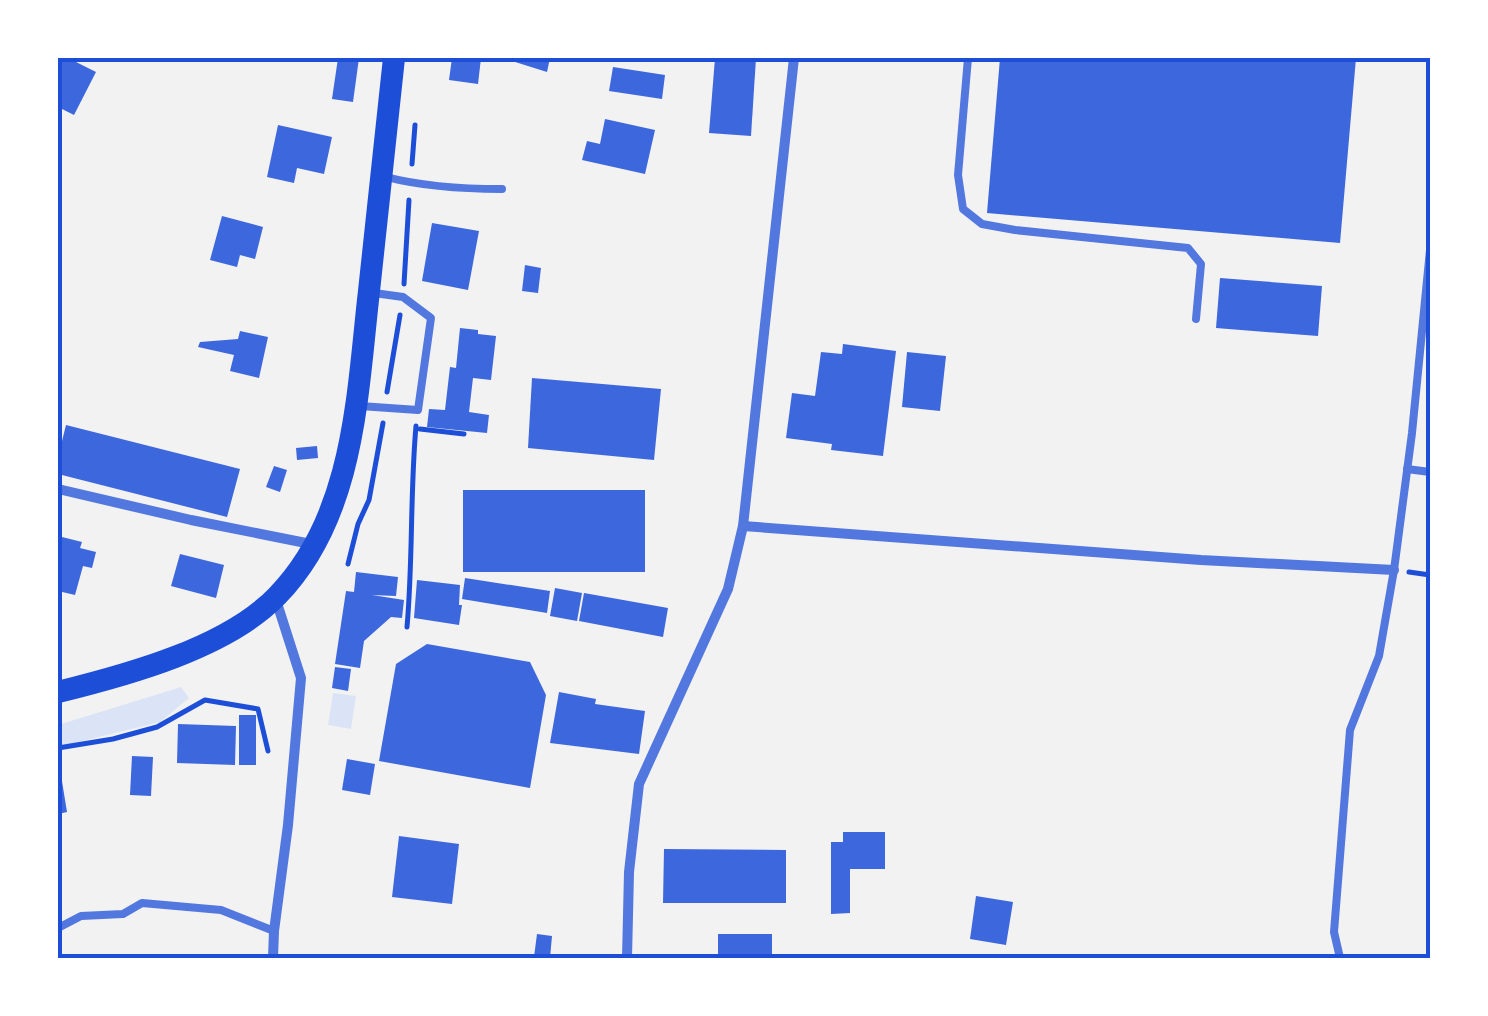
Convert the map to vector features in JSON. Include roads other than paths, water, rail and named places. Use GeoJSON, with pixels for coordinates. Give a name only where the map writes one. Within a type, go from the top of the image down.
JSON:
{"type":"FeatureCollection","features":[{"type":"Feature","properties":{"kind":"main road"},"geometry":{"type":"LineString","coordinates":[[58,692],[202,646],[243,624],[275,599],[316,545],[350,444],[394,58]]}},
{"type":"Feature","properties":{"kind":"street"},"geometry":{"type":"LineString","coordinates":[[627,958],[628,872],[640,784],[728,589],[743,526],[794,58]]}},
{"type":"Feature","properties":{"kind":"street"},"geometry":{"type":"LineString","coordinates":[[58,489],[316,545]]}},
{"type":"Feature","properties":{"kind":"street"},"geometry":{"type":"LineString","coordinates":[[743,526],[1200,560],[1394,570]]}},
{"type":"Feature","properties":{"kind":"street"},"geometry":{"type":"LineString","coordinates":[[273,958],[301,678],[275,599]]}},
{"type":"Feature","properties":{"kind":"lane"},"geometry":{"type":"LineString","coordinates":[[968,58],[958,175],[963,209],[982,224],[1016,230],[1188,248],[1201,264],[1196,319]]}},
{"type":"Feature","properties":{"kind":"lane"},"geometry":{"type":"LineString","coordinates":[[382,176],[410,183],[502,190]]}},
{"type":"Feature","properties":{"kind":"lane"},"geometry":{"type":"LineString","coordinates":[[1340,958],[1334,932],[1350,730],[1379,656],[1394,570],[1430,250]]}},
{"type":"Feature","properties":{"kind":"lane"},"geometry":{"type":"LineString","coordinates":[[356,405],[418,410],[432,318],[403,297],[368,292]]}},
{"type":"Feature","properties":{"kind":"lane"},"geometry":{"type":"LineString","coordinates":[[1408,469],[1430,472]]}},
{"type":"Feature","properties":{"kind":"lane"},"geometry":{"type":"LineString","coordinates":[[58,928],[81,916],[124,914],[142,904],[221,910],[274,931]]}}]}
